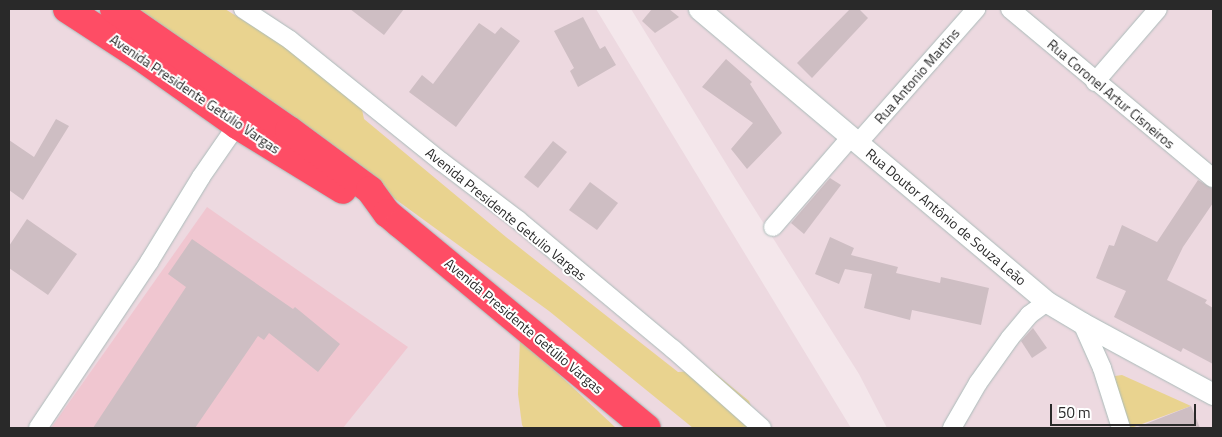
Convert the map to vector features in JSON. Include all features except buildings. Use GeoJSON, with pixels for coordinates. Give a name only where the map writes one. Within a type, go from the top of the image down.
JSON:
{"type":"FeatureCollection","features":[{"type":"Feature","properties":{"kind":"main road","name":"Avenida Presidente Getúlio Vargas"},"geometry":{"type":"LineString","coordinates":[[67,9],[141,57],[237,126],[400,224]]}},
{"type":"Feature","properties":{"kind":"main road","name":"Avenida Presidente Getúlio Vargas"},"geometry":{"type":"LineString","coordinates":[[114,9],[355,178],[370,190],[387,213],[647,428]]}},
{"type":"Feature","properties":{"kind":"street","name":"Avenida Presidente Getulio Vargas"},"geometry":{"type":"LineString","coordinates":[[244,9],[290,40],[442,162],[518,220],[672,349],[762,428]]}},
{"type":"Feature","properties":{"kind":"street","name":"Rua Antonio Martins"},"geometry":{"type":"LineString","coordinates":[[773,227],[976,9]]}},
{"type":"Feature","properties":{"kind":"street","name":"Rua Coronel Artur Cisneiros"},"geometry":{"type":"LineString","coordinates":[[1010,9],[1095,82],[1213,178]]}},
{"type":"Feature","properties":{"kind":"street"},"geometry":{"type":"LineString","coordinates":[[1095,82],[1158,9]]}},
{"type":"Feature","properties":{"kind":"street","name":"Rua Doutor Antônio de Souza Leão"},"geometry":{"type":"LineString","coordinates":[[710,12],[854,140],[1047,302],[1213,394]]}},
{"type":"Feature","properties":{"kind":"street"},"geometry":{"type":"LineString","coordinates":[[38,428],[82,366],[201,177],[237,126]]}},
{"type":"Feature","properties":{"kind":"street"},"geometry":{"type":"LineString","coordinates":[[952,428],[987,369],[1010,338],[1030,316],[1047,302]]}},
{"type":"Feature","properties":{"kind":"street"},"geometry":{"type":"LineString","coordinates":[[1082,323],[1102,368],[1121,428]]}},
{"type":"Feature","properties":{"kind":"shaded area"},"geometry":{"type":"Polygon","coordinates":[[[134,9],[225,9],[254,27],[274,25],[359,95],[364,119],[506,237],[678,372],[711,370],[749,401],[755,416],[753,428],[693,428],[549,311],[134,9]]]}},
{"type":"Feature","properties":{"kind":"shaded area"},"geometry":{"type":"Polygon","coordinates":[[[596,9],[631,9],[859,374],[887,428],[851,428],[596,9]]]}},
{"type":"Feature","properties":{"kind":"shaded area"},"geometry":{"type":"Polygon","coordinates":[[[207,207],[408,347],[343,428],[51,428],[207,207]]]}},
{"type":"Feature","properties":{"kind":"shaded area"},"geometry":{"type":"Polygon","coordinates":[[[520,338],[616,428],[524,428],[518,394],[520,338]]]}},
{"type":"Feature","properties":{"kind":"shaded area"},"geometry":{"type":"Polygon","coordinates":[[[1122,375],[1191,406],[1131,428],[1116,386],[1115,376],[1122,375]]]}}]}
